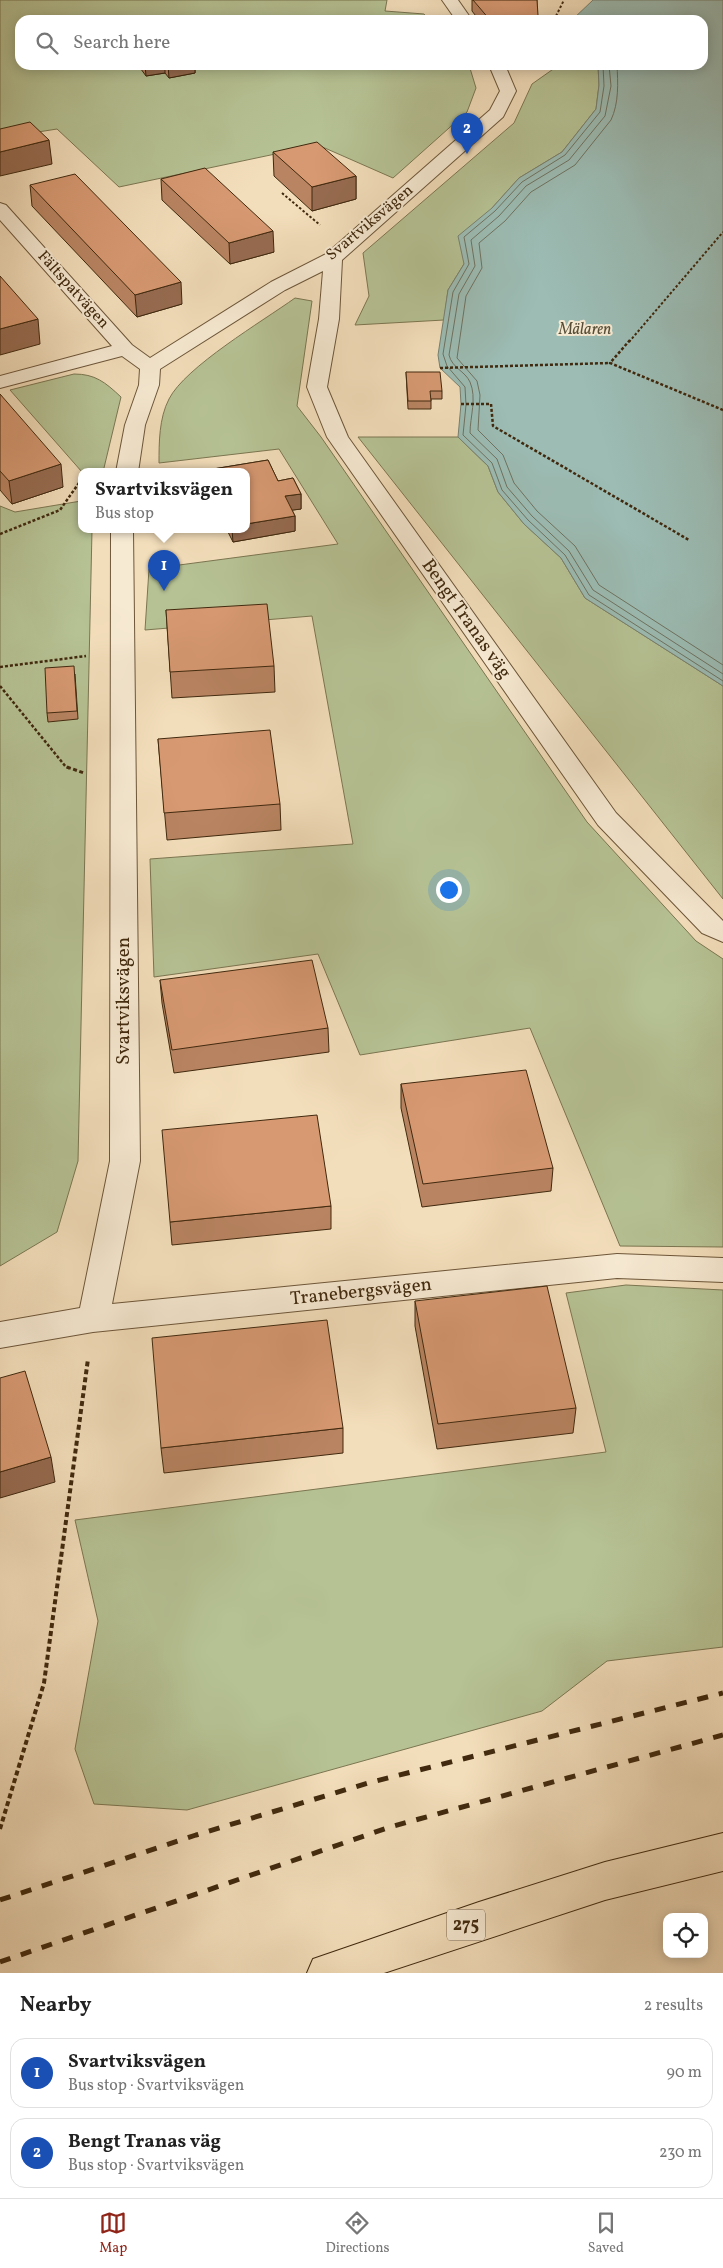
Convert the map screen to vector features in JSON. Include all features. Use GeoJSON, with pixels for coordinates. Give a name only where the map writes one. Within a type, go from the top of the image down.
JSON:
{"type":"FeatureCollection","features":[{"type":"Feature","properties":{"kind":"main road","name":"275"},"geometry":{"type":"LineString","coordinates":[[327,1973],[479,1921],[605,1881],[723,1852]]}},
{"type":"Feature","properties":{"kind":"street"},"geometry":{"type":"LineString","coordinates":[[450,0],[460,15]]}},
{"type":"Feature","properties":{"kind":"street","name":"Svartviksvägen"},"geometry":{"type":"LineString","coordinates":[[150,367],[278,286],[333,258],[497,113],[508,91],[500,70]]}},
{"type":"Feature","properties":{"kind":"street","name":"Fältspatvägen"},"geometry":{"type":"LineString","coordinates":[[0,209],[125,349],[150,367]]}},
{"type":"Feature","properties":{"kind":"street","name":"Bengt Tranas väg"},"geometry":{"type":"LineString","coordinates":[[333,258],[329,319],[317,387],[338,437],[607,819],[711,926],[723,934]]}},
{"type":"Feature","properties":{"kind":"street"},"geometry":{"type":"LineString","coordinates":[[0,382],[125,349]]}},
{"type":"Feature","properties":{"kind":"street"},"geometry":{"type":"LineString","coordinates":[[128,468],[135,425],[149,385],[150,367]]}},
{"type":"Feature","properties":{"kind":"street","name":"Svartviksvägen"},"geometry":{"type":"LineString","coordinates":[[93,1319],[125,1161],[122,533]]}},
{"type":"Feature","properties":{"kind":"street","name":"Tranebergsvägen"},"geometry":{"type":"LineString","coordinates":[[0,1335],[93,1319],[617,1266],[723,1270]]}},
{"type":"Feature","properties":{"kind":"path"},"geometry":{"type":"LineString","coordinates":[[556,15],[564,0]]}},
{"type":"Feature","properties":{"kind":"path"},"geometry":{"type":"LineString","coordinates":[[282,193],[334,237],[351,242]]}},
{"type":"Feature","properties":{"kind":"path"},"geometry":{"type":"LineString","coordinates":[[610,363],[723,232]]}},
{"type":"Feature","properties":{"kind":"path"},"geometry":{"type":"LineString","coordinates":[[440,368],[610,363],[723,410]]}},
{"type":"Feature","properties":{"kind":"path"},"geometry":{"type":"LineString","coordinates":[[461,404],[491,404],[493,426],[689,540]]}},
{"type":"Feature","properties":{"kind":"path"},"geometry":{"type":"LineString","coordinates":[[0,534],[60,510],[78,485]]}},
{"type":"Feature","properties":{"kind":"path"},"geometry":{"type":"LineString","coordinates":[[0,667],[123,651]]}},
{"type":"Feature","properties":{"kind":"path"},"geometry":{"type":"LineString","coordinates":[[0,686],[66,767],[123,784]]}},
{"type":"Feature","properties":{"kind":"path"},"geometry":{"type":"LineString","coordinates":[[0,1829],[44,1683],[93,1319]]}},
{"type":"Feature","properties":{"kind":"green space"},"geometry":{"type":"Polygon","coordinates":[[[0,0],[387,0],[385,11],[425,15],[15,15],[15,70],[471,70],[476,88],[467,112],[393,178],[318,145],[119,187],[57,129],[0,138],[0,0]]]}},
{"type":"Feature","properties":{"kind":"green space"},"geometry":{"type":"Polygon","coordinates":[[[552,70],[598,70],[599,85],[596,109],[562,152],[519,178],[492,208],[464,264],[448,290],[444,320],[355,325],[369,296],[363,253],[514,123],[532,84],[552,70]]]}},
{"type":"Feature","properties":{"kind":"green space"},"geometry":{"type":"Polygon","coordinates":[[[295,298],[312,301],[297,406],[321,437],[587,822],[696,941],[723,959],[723,1247],[620,1246],[530,1028],[360,1055],[318,954],[154,977],[150,859],[353,844],[312,616],[145,630],[149,569],[338,544],[279,449],[159,463],[161,422],[169,399],[178,386],[207,359],[295,298]]]}},
{"type":"Feature","properties":{"kind":"green space"},"geometry":{"type":"Polygon","coordinates":[[[74,374],[94,377],[110,387],[121,397],[104,468],[78,468],[10,390],[74,374]]]}},
{"type":"Feature","properties":{"kind":"green space"},"geometry":{"type":"Polygon","coordinates":[[[358,437],[458,437],[488,466],[498,492],[524,524],[561,558],[585,598],[723,686],[723,899],[358,437]]]}},
{"type":"Feature","properties":{"kind":"green space"},"geometry":{"type":"Polygon","coordinates":[[[78,502],[78,533],[92,533],[78,1161],[57,1232],[0,1266],[0,506],[15,512],[78,502]]]}},
{"type":"Feature","properties":{"kind":"green space"},"geometry":{"type":"Polygon","coordinates":[[[626,1285],[723,1290],[723,1647],[607,1661],[542,1711],[187,1810],[94,1804],[75,1749],[98,1621],[75,1520],[606,1452],[566,1293],[626,1285]]]}},
{"type":"Feature","properties":{"kind":"water","name":"Mälaren"},"geometry":{"type":"Polygon","coordinates":[[[593,0],[723,0],[723,686],[585,598],[561,558],[524,524],[498,492],[488,466],[458,437],[461,404],[460,387],[440,368],[438,355],[448,290],[464,264],[458,236],[492,208],[519,178],[562,152],[596,109],[599,85],[598,70],[708,70],[708,15],[577,15],[593,0]]]}},
{"type":"Feature","properties":{"kind":"building"},"geometry":{"type":"Polygon","coordinates":[[[473,0],[537,0],[538,15],[486,15],[473,0]]]}},
{"type":"Feature","properties":{"kind":"building"},"geometry":{"type":"Polygon","coordinates":[[[30,122],[49,140],[0,152],[0,129],[30,122]]]}},
{"type":"Feature","properties":{"kind":"building"},"geometry":{"type":"Polygon","coordinates":[[[317,142],[356,176],[312,187],[273,152],[317,142]]]}},
{"type":"Feature","properties":{"kind":"building"},"geometry":{"type":"Polygon","coordinates":[[[205,168],[273,231],[229,243],[161,179],[205,168]]]}},
{"type":"Feature","properties":{"kind":"building"},"geometry":{"type":"Polygon","coordinates":[[[75,174],[181,282],[135,295],[30,185],[75,174]]]}},
{"type":"Feature","properties":{"kind":"building"},"geometry":{"type":"Polygon","coordinates":[[[0,276],[38,319],[0,329],[0,276]]]}},
{"type":"Feature","properties":{"kind":"building"},"geometry":{"type":"Polygon","coordinates":[[[406,372],[440,372],[442,391],[430,391],[431,401],[408,401],[406,372]]]}},
{"type":"Feature","properties":{"kind":"building"},"geometry":{"type":"Polygon","coordinates":[[[0,394],[61,464],[9,481],[0,471],[0,394]]]}},
{"type":"Feature","properties":{"kind":"building"},"geometry":{"type":"Polygon","coordinates":[[[268,460],[278,481],[293,478],[301,494],[285,496],[295,516],[250,523],[250,468],[219,468],[268,460]]]}},
{"type":"Feature","properties":{"kind":"building"},"geometry":{"type":"Polygon","coordinates":[[[267,604],[274,666],[170,672],[166,610],[267,604]]]}},
{"type":"Feature","properties":{"kind":"building"},"geometry":{"type":"Polygon","coordinates":[[[74,666],[77,711],[47,713],[45,668],[74,666]]]}},
{"type":"Feature","properties":{"kind":"building"},"geometry":{"type":"Polygon","coordinates":[[[270,730],[280,804],[164,813],[158,739],[270,730]]]}},
{"type":"Feature","properties":{"kind":"building"},"geometry":{"type":"Polygon","coordinates":[[[312,960],[328,1028],[172,1050],[160,980],[312,960]]]}},
{"type":"Feature","properties":{"kind":"building"},"geometry":{"type":"Polygon","coordinates":[[[526,1070],[553,1168],[423,1184],[401,1084],[526,1070]]]}},
{"type":"Feature","properties":{"kind":"building"},"geometry":{"type":"Polygon","coordinates":[[[317,1115],[331,1206],[170,1222],[162,1130],[317,1115]]]}},
{"type":"Feature","properties":{"kind":"building"},"geometry":{"type":"Polygon","coordinates":[[[547,1286],[576,1408],[438,1424],[415,1301],[547,1286]]]}},
{"type":"Feature","properties":{"kind":"building"},"geometry":{"type":"Polygon","coordinates":[[[327,1320],[343,1428],[161,1448],[152,1338],[327,1320]]]}},
{"type":"Feature","properties":{"kind":"building"},"geometry":{"type":"Polygon","coordinates":[[[25,1371],[51,1457],[0,1472],[0,1378],[25,1371]]]}},
{"type":"Feature","properties":{"kind":"railway"},"geometry":{"type":"LineString","coordinates":[[0,1900],[196,1835],[368,1783],[723,1693]]}},
{"type":"Feature","properties":{"kind":"railway"},"geometry":{"type":"LineString","coordinates":[[0,1962],[390,1827],[723,1735]]}},
{"type":"Feature","properties":{"kind":"place","name":"Bengt Tranas väg"},"geometry":{"type":"Point","coordinates":[467,154]}},
{"type":"Feature","properties":{"kind":"place","name":"Svartviksvägen"},"geometry":{"type":"Point","coordinates":[164,591]}}]}
